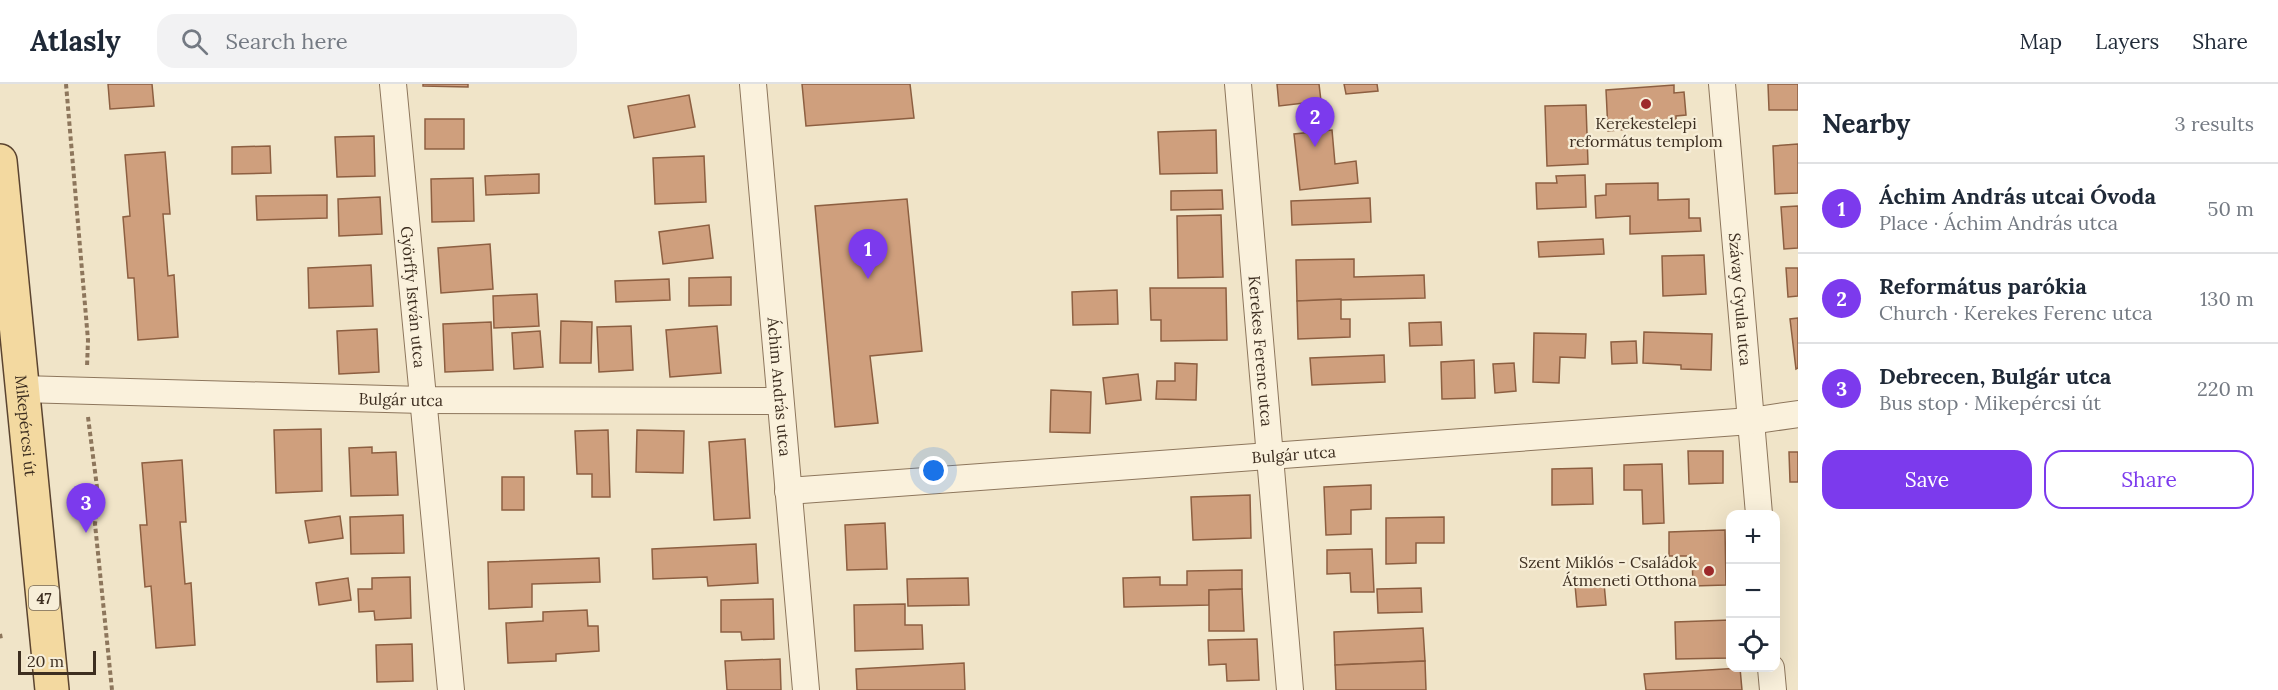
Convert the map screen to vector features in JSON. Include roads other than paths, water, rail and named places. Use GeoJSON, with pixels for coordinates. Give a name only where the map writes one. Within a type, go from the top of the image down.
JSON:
{"type":"FeatureCollection","features":[{"type":"Feature","properties":{"kind":"main road","name":"Mikepércsi út"},"geometry":{"type":"LineString","coordinates":[[0,161],[52,690]]}},
{"type":"Feature","properties":{"kind":"street","name":"Györffy István utca"},"geometry":{"type":"LineString","coordinates":[[393,84],[451,690]]}},
{"type":"Feature","properties":{"kind":"street","name":"Áchim András utca"},"geometry":{"type":"LineString","coordinates":[[753,84],[806,690]]}},
{"type":"Feature","properties":{"kind":"street","name":"Kerekes Ferenc utca"},"geometry":{"type":"LineString","coordinates":[[1238,84],[1290,690]]}},
{"type":"Feature","properties":{"kind":"street","name":"Szávay Gyula utca"},"geometry":{"type":"LineString","coordinates":[[1722,84],[1759,510]]}},
{"type":"Feature","properties":{"kind":"street","name":"Bulgár utca"},"geometry":{"type":"LineString","coordinates":[[21,389],[423,400],[780,401]]}},
{"type":"Feature","properties":{"kind":"street","name":"Bulgár utca"},"geometry":{"type":"LineString","coordinates":[[788,491],[1751,421],[1798,414]]}},
{"type":"Feature","properties":{"kind":"street"},"geometry":{"type":"LineString","coordinates":[[1772,672],[1773,690]]}},
{"type":"Feature","properties":{"kind":"place","name":"Kerekestelepi református templom"},"geometry":{"type":"Point","coordinates":[1646,104]}},
{"type":"Feature","properties":{"kind":"place","name":"Református parókia"},"geometry":{"type":"Point","coordinates":[1315,147]}},
{"type":"Feature","properties":{"kind":"place","name":"Áchim András utcai Óvoda"},"geometry":{"type":"Point","coordinates":[868,279]}},
{"type":"Feature","properties":{"kind":"place","name":"Debrecen, Bulgár utca"},"geometry":{"type":"Point","coordinates":[86,533]}},
{"type":"Feature","properties":{"kind":"place","name":"Szent Miklós - Családok Átmeneti Otthona"},"geometry":{"type":"Point","coordinates":[1709,571]}}]}
